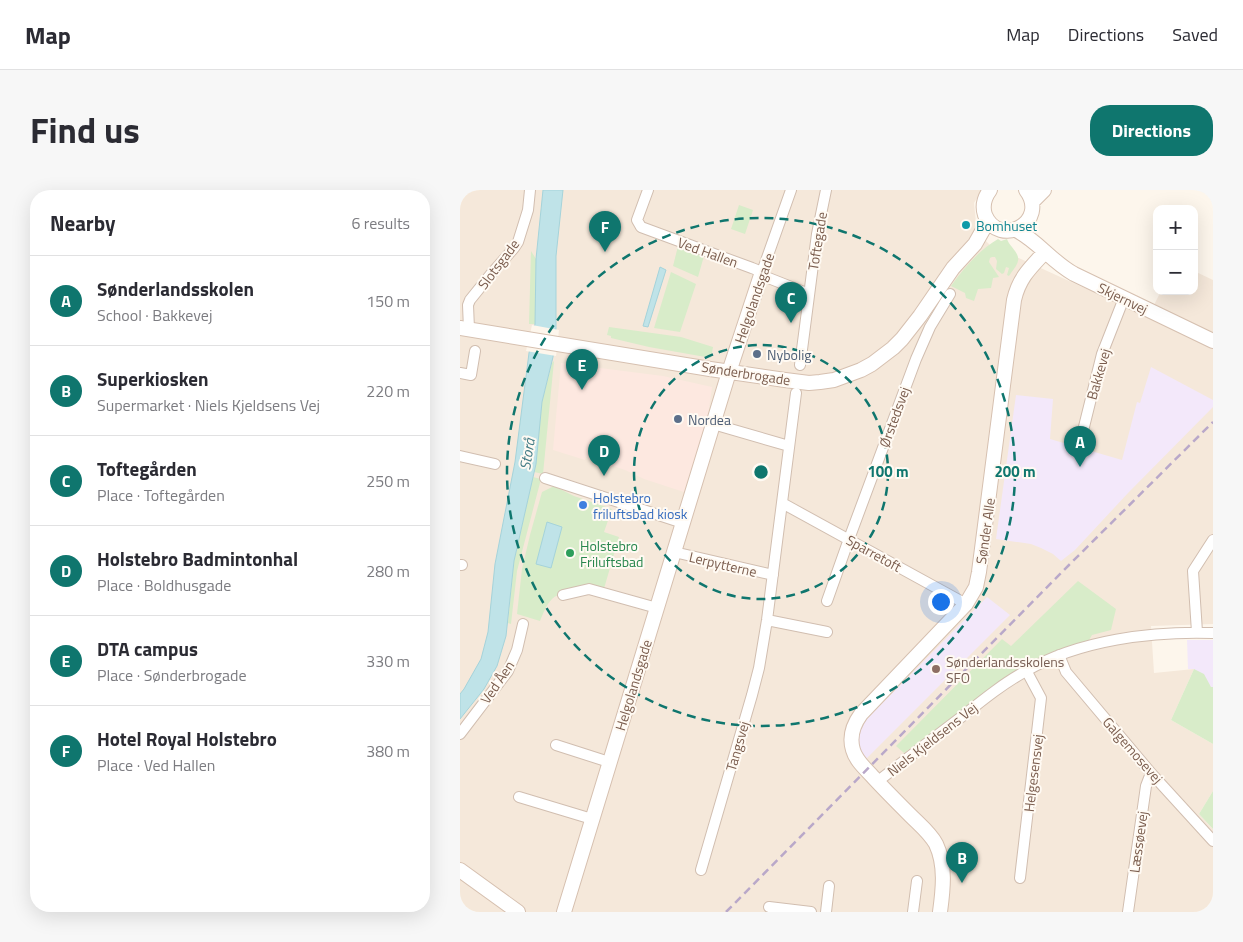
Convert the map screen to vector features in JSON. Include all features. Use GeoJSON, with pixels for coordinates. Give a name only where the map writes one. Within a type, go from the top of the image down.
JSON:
{"type":"FeatureCollection","features":[{"type":"Feature","properties":{"kind":"street","name":"Slotsgade"},"geometry":{"type":"LineString","coordinates":[[465,328],[464,304],[472,298],[518,242],[528,210],[530,190]]}},
{"type":"Feature","properties":{"kind":"street","name":"Ved Hallen"},"geometry":{"type":"LineString","coordinates":[[648,190],[637,220],[641,227],[762,272],[766,277],[804,292],[809,292]]}},
{"type":"Feature","properties":{"kind":"street","name":"Helgolandsgade"},"geometry":{"type":"LineString","coordinates":[[564,912],[729,372],[791,190]]}},
{"type":"Feature","properties":{"kind":"street","name":"Toftegade"},"geometry":{"type":"LineString","coordinates":[[800,365],[817,234],[826,190]]}},
{"type":"Feature","properties":{"kind":"street"},"geometry":{"type":"LineString","coordinates":[[990,190],[983,204],[984,213],[993,226],[1020,219]]}},
{"type":"Feature","properties":{"kind":"street","name":"Sønderbrogade"},"geometry":{"type":"LineString","coordinates":[[976,244],[987,240],[1020,219],[1044,190]]}},
{"type":"Feature","properties":{"kind":"street","name":"Skjernvej"},"geometry":{"type":"LineString","coordinates":[[1020,219],[1042,249],[1059,265],[1213,341]]}},
{"type":"Feature","properties":{"kind":"street","name":"Sønderbrogade"},"geometry":{"type":"LineString","coordinates":[[465,328],[785,380],[820,382],[834,380],[861,370],[883,357],[902,339],[953,268],[976,244],[988,220]]}},
{"type":"Feature","properties":{"kind":"street","name":"Sønder Alle"},"geometry":{"type":"LineString","coordinates":[[866,770],[857,759],[853,750],[852,731],[855,722],[966,604],[976,587],[1016,293],[1022,278],[1042,249]]}},
{"type":"Feature","properties":{"kind":"street","name":"Ørstedsvej"},"geometry":{"type":"LineString","coordinates":[[827,601],[916,359],[930,327],[950,294]]}},
{"type":"Feature","properties":{"kind":"street","name":"Bakkevej"},"geometry":{"type":"LineString","coordinates":[[1078,451],[1102,354],[1124,298]]}},
{"type":"Feature","properties":{"kind":"street"},"geometry":{"type":"LineString","coordinates":[[460,373],[471,375],[475,351]]}},
{"type":"Feature","properties":{"kind":"street","name":"Tangsvej"},"geometry":{"type":"LineString","coordinates":[[701,870],[759,668],[767,620],[796,393]]}},
{"type":"Feature","properties":{"kind":"street"},"geometry":{"type":"LineString","coordinates":[[713,424],[790,446]]}},
{"type":"Feature","properties":{"kind":"street"},"geometry":{"type":"LineString","coordinates":[[460,456],[495,464]]}},
{"type":"Feature","properties":{"kind":"street"},"geometry":{"type":"LineString","coordinates":[[545,478],[683,523]]}},
{"type":"Feature","properties":{"kind":"street","name":"Sparretoft"},"geometry":{"type":"LineString","coordinates":[[782,503],[966,604]]}},
{"type":"Feature","properties":{"kind":"street"},"geometry":{"type":"LineString","coordinates":[[1197,632],[1193,572],[1213,540]]}},
{"type":"Feature","properties":{"kind":"street","name":"Lerpytterne"},"geometry":{"type":"LineString","coordinates":[[674,552],[772,575]]}},
{"type":"Feature","properties":{"kind":"street"},"geometry":{"type":"LineString","coordinates":[[562,595],[589,589],[657,608]]}},
{"type":"Feature","properties":{"kind":"street"},"geometry":{"type":"LineString","coordinates":[[767,620],[827,632]]}},
{"type":"Feature","properties":{"kind":"street","name":"Ved Åen"},"geometry":{"type":"LineString","coordinates":[[460,734],[508,671],[517,650],[523,624]]}},
{"type":"Feature","properties":{"kind":"street","name":"Niels Kjeldsens Vej"},"geometry":{"type":"LineString","coordinates":[[877,782],[1000,688],[1026,670],[1059,655],[1124,638],[1154,634],[1213,633]]}},
{"type":"Feature","properties":{"kind":"street","name":"Galgemosevej"},"geometry":{"type":"LineString","coordinates":[[1059,655],[1066,672],[1151,773],[1213,841]]}},
{"type":"Feature","properties":{"kind":"street","name":"Helgesensvej"},"geometry":{"type":"LineString","coordinates":[[1020,878],[1041,698],[1026,670]]}},
{"type":"Feature","properties":{"kind":"street"},"geometry":{"type":"LineString","coordinates":[[556,745],[609,762]]}},
{"type":"Feature","properties":{"kind":"street","name":"Niels Kjeldsens Vej"},"geometry":{"type":"LineString","coordinates":[[866,770],[928,832],[935,844],[940,855],[942,870],[943,887],[940,912]]}},
{"type":"Feature","properties":{"kind":"street","name":"Læssøevej"},"geometry":{"type":"LineString","coordinates":[[1128,912],[1146,786],[1151,773]]}},
{"type":"Feature","properties":{"kind":"street"},"geometry":{"type":"LineString","coordinates":[[519,797],[592,819]]}},
{"type":"Feature","properties":{"kind":"street"},"geometry":{"type":"LineString","coordinates":[[460,870],[518,912]]}},
{"type":"Feature","properties":{"kind":"street"},"geometry":{"type":"LineString","coordinates":[[913,912],[917,881]]}},
{"type":"Feature","properties":{"kind":"street"},"geometry":{"type":"LineString","coordinates":[[826,912],[829,886]]}},
{"type":"Feature","properties":{"kind":"street"},"geometry":{"type":"LineString","coordinates":[[769,907],[811,912]]}},
{"type":"Feature","properties":{"kind":"shaded area"},"geometry":{"type":"Polygon","coordinates":[[[460,190],[982,190],[974,203],[977,232],[990,245],[1148,317],[1159,295],[1198,295],[1198,273],[1213,280],[1213,624],[1151,626],[1154,673],[1194,669],[1171,720],[1213,744],[1213,791],[1199,814],[1213,829],[1213,912],[460,912],[460,190]]]}},
{"type":"Feature","properties":{"kind":"shaded area"},"geometry":{"type":"Polygon","coordinates":[[[561,363],[663,376],[712,387],[708,416],[684,492],[586,457],[585,460],[553,450],[561,363]]]}},
{"type":"Feature","properties":{"kind":"shaded area"},"geometry":{"type":"Polygon","coordinates":[[[1151,367],[1213,400],[1213,407],[1075,550],[1061,561],[1053,554],[1031,544],[996,539],[1016,395],[1053,399],[1050,439],[1122,460],[1137,402],[1140,403],[1151,367]]]}},
{"type":"Feature","properties":{"kind":"shaded area","name":"Sønderlandsskolens SFO"},"geometry":{"type":"Polygon","coordinates":[[[987,597],[1010,615],[866,759],[858,743],[863,723],[987,597]]]}},
{"type":"Feature","properties":{"kind":"shaded area"},"geometry":{"type":"Polygon","coordinates":[[[1187,640],[1213,640],[1213,687],[1194,669],[1188,669],[1187,640]]]}},
{"type":"Feature","properties":{"kind":"green space"},"geometry":{"type":"Polygon","coordinates":[[[739,205],[753,210],[745,234],[731,229],[739,205]]]}},
{"type":"Feature","properties":{"kind":"green space"},"geometry":{"type":"Polygon","coordinates":[[[998,239],[1001,241],[1007,239],[1017,255],[1017,265],[1009,276],[1007,275],[1009,268],[1006,267],[1002,274],[996,269],[997,261],[995,257],[990,258],[989,262],[999,277],[993,278],[991,288],[978,289],[974,301],[966,298],[965,293],[951,286],[984,248],[998,239]]]}},
{"type":"Feature","properties":{"kind":"green space"},"geometry":{"type":"Polygon","coordinates":[[[678,246],[704,256],[698,277],[673,266],[678,246]]]}},
{"type":"Feature","properties":{"kind":"green space"},"geometry":{"type":"Polygon","coordinates":[[[531,251],[536,259],[535,324],[529,324],[531,251]]]}},
{"type":"Feature","properties":{"kind":"green space"},"geometry":{"type":"Polygon","coordinates":[[[671,272],[696,284],[680,332],[654,328],[671,272]]]}},
{"type":"Feature","properties":{"kind":"green space"},"geometry":{"type":"Polygon","coordinates":[[[609,327],[681,337],[713,347],[711,358],[611,338],[611,336],[607,335],[609,327]]]}},
{"type":"Feature","properties":{"kind":"green space"},"geometry":{"type":"Polygon","coordinates":[[[554,361],[543,474],[534,472],[542,402],[554,361]]]}},
{"type":"Feature","properties":{"kind":"green space"},"geometry":{"type":"Polygon","coordinates":[[[533,477],[541,479],[517,571],[511,624],[508,623],[514,561],[533,477]]]}},
{"type":"Feature","properties":{"kind":"green space","name":"Holstebro Friluftsbad"},"geometry":{"type":"Polygon","coordinates":[[[554,486],[574,496],[612,509],[604,532],[619,537],[603,592],[576,592],[556,596],[548,604],[540,621],[517,614],[522,569],[542,492],[554,486]]]}},
{"type":"Feature","properties":{"kind":"green space"},"geometry":{"type":"Polygon","coordinates":[[[1078,581],[1116,609],[1111,630],[1092,635],[1088,642],[1057,651],[1027,663],[904,753],[896,746],[1002,639],[1011,646],[1078,581]]]}},
{"type":"Feature","properties":{"kind":"green space"},"geometry":{"type":"Polygon","coordinates":[[[1194,669],[1204,674],[1211,687],[1213,687],[1213,744],[1171,720],[1194,669]]]}},
{"type":"Feature","properties":{"kind":"green space"},"geometry":{"type":"Polygon","coordinates":[[[1213,791],[1213,829],[1199,814],[1213,791]]]}},
{"type":"Feature","properties":{"kind":"water","name":"Storå"},"geometry":{"type":"Polygon","coordinates":[[[543,190],[563,190],[556,256],[556,328],[553,357],[542,402],[536,464],[514,561],[506,636],[497,666],[484,689],[460,719],[460,694],[481,659],[488,632],[495,564],[515,462],[529,353],[535,324],[536,259],[543,190]]]}},
{"type":"Feature","properties":{"kind":"water"},"geometry":{"type":"Polygon","coordinates":[[[660,267],[666,270],[648,327],[643,326],[660,267]]]}},
{"type":"Feature","properties":{"kind":"water"},"geometry":{"type":"Polygon","coordinates":[[[547,522],[562,527],[551,568],[536,564],[547,522]]]}},
{"type":"Feature","properties":{"kind":"pier"},"geometry":{"type":"Polygon","coordinates":[[[532,325],[559,330],[556,356],[526,351],[532,325]]]}},
{"type":"Feature","properties":{"kind":"railway"},"geometry":{"type":"LineString","coordinates":[[726,912],[1213,422]]}},
{"type":"Feature","properties":{"kind":"place","name":"Bomhuset"},"geometry":{"type":"Point","coordinates":[966,225]}},
{"type":"Feature","properties":{"kind":"place","name":"Hotel Royal Holstebro"},"geometry":{"type":"Point","coordinates":[605,252]}},
{"type":"Feature","properties":{"kind":"place","name":"Toftegården"},"geometry":{"type":"Point","coordinates":[791,323]}},
{"type":"Feature","properties":{"kind":"place","name":"Nybolig"},"geometry":{"type":"Point","coordinates":[757,354]}},
{"type":"Feature","properties":{"kind":"place","name":"DTA campus"},"geometry":{"type":"Point","coordinates":[582,390]}},
{"type":"Feature","properties":{"kind":"place","name":"Nordea"},"geometry":{"type":"Point","coordinates":[678,419]}},
{"type":"Feature","properties":{"kind":"place","name":"Sønderlandsskolen"},"geometry":{"type":"Point","coordinates":[1080,467]}},
{"type":"Feature","properties":{"kind":"place","name":"Holstebro Badmintonhal"},"geometry":{"type":"Point","coordinates":[604,476]}},
{"type":"Feature","properties":{"kind":"place","name":"Holstebro friluftsbad kiosk"},"geometry":{"type":"Point","coordinates":[583,505]}},
{"type":"Feature","properties":{"kind":"place","name":"Holstebro Friluftsbad"},"geometry":{"type":"Point","coordinates":[570,553]}},
{"type":"Feature","properties":{"kind":"place","name":"Sønderlandsskolens SFO"},"geometry":{"type":"Point","coordinates":[936,669]}},
{"type":"Feature","properties":{"kind":"place","name":"Superkiosken"},"geometry":{"type":"Point","coordinates":[962,883]}}]}
